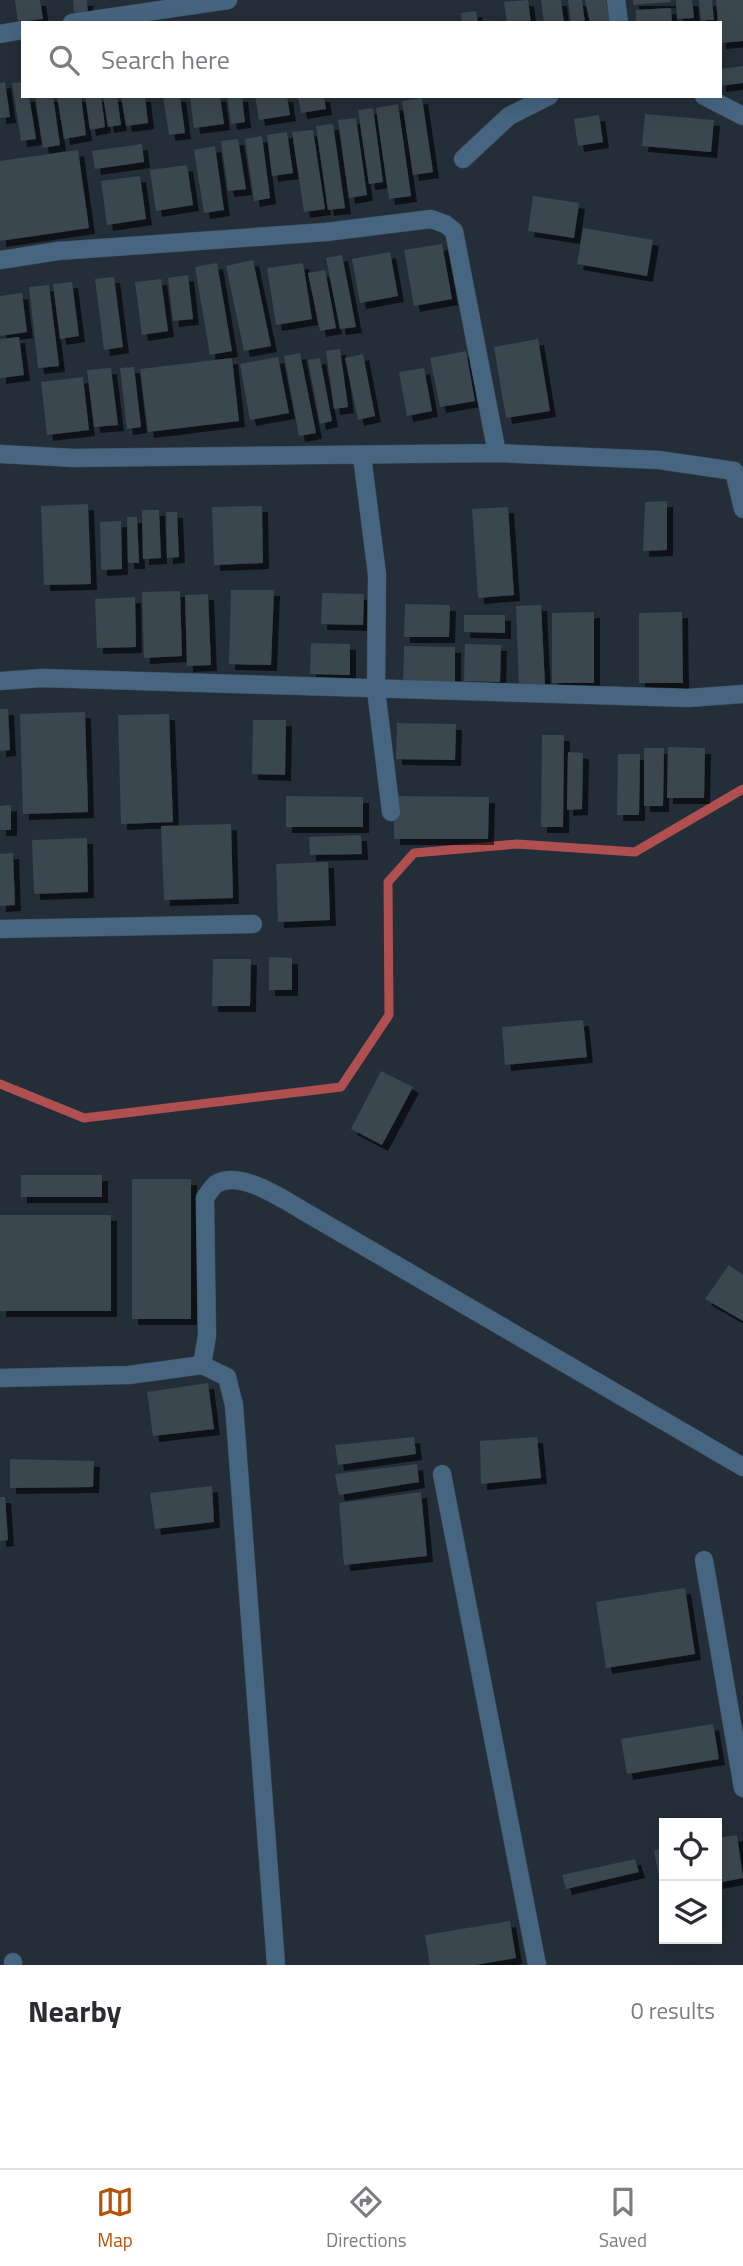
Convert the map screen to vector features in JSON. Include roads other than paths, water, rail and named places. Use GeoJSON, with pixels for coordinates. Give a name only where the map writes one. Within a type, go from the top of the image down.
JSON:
{"type":"FeatureCollection","features":[{"type":"Feature","properties":{"kind":"street"},"geometry":{"type":"LineString","coordinates":[[86,21],[228,0]]}},
{"type":"Feature","properties":{"kind":"street"},"geometry":{"type":"LineString","coordinates":[[616,0],[619,21]]}},
{"type":"Feature","properties":{"kind":"street"},"geometry":{"type":"LineString","coordinates":[[2,28],[21,30]]}},
{"type":"Feature","properties":{"kind":"street"},"geometry":{"type":"LineString","coordinates":[[463,159],[509,116],[545,98]]}},
{"type":"Feature","properties":{"kind":"street"},"geometry":{"type":"LineString","coordinates":[[708,98],[743,116]]}},
{"type":"Feature","properties":{"kind":"street"},"geometry":{"type":"LineString","coordinates":[[0,260],[58,251],[326,232],[431,219],[445,224],[454,231],[497,453]]}},
{"type":"Feature","properties":{"kind":"street"},"geometry":{"type":"LineString","coordinates":[[0,454],[75,458],[497,453],[659,460],[739,470],[743,509]]}},
{"type":"Feature","properties":{"kind":"street"},"geometry":{"type":"LineString","coordinates":[[362,456],[377,574],[376,690],[391,811]]}},
{"type":"Feature","properties":{"kind":"street"},"geometry":{"type":"LineString","coordinates":[[0,681],[42,678],[688,698],[743,694]]}},
{"type":"Feature","properties":{"kind":"street"},"geometry":{"type":"LineString","coordinates":[[0,929],[253,924]]}},
{"type":"Feature","properties":{"kind":"street"},"geometry":{"type":"LineString","coordinates":[[202,1364],[207,1336],[205,1198],[215,1185],[234,1180],[265,1189],[743,1467]]}},
{"type":"Feature","properties":{"kind":"street"},"geometry":{"type":"LineString","coordinates":[[0,1378],[129,1375],[202,1364],[227,1377],[234,1405],[276,1965]]}},
{"type":"Feature","properties":{"kind":"street"},"geometry":{"type":"LineString","coordinates":[[442,1474],[537,1965]]}},
{"type":"Feature","properties":{"kind":"street"},"geometry":{"type":"LineString","coordinates":[[704,1560],[743,1788]]}},
{"type":"Feature","properties":{"kind":"waterway"},"geometry":{"type":"LineString","coordinates":[[0,1084],[84,1118],[341,1087],[389,1015],[388,882],[414,853],[517,844],[635,852],[743,789]]}}]}
